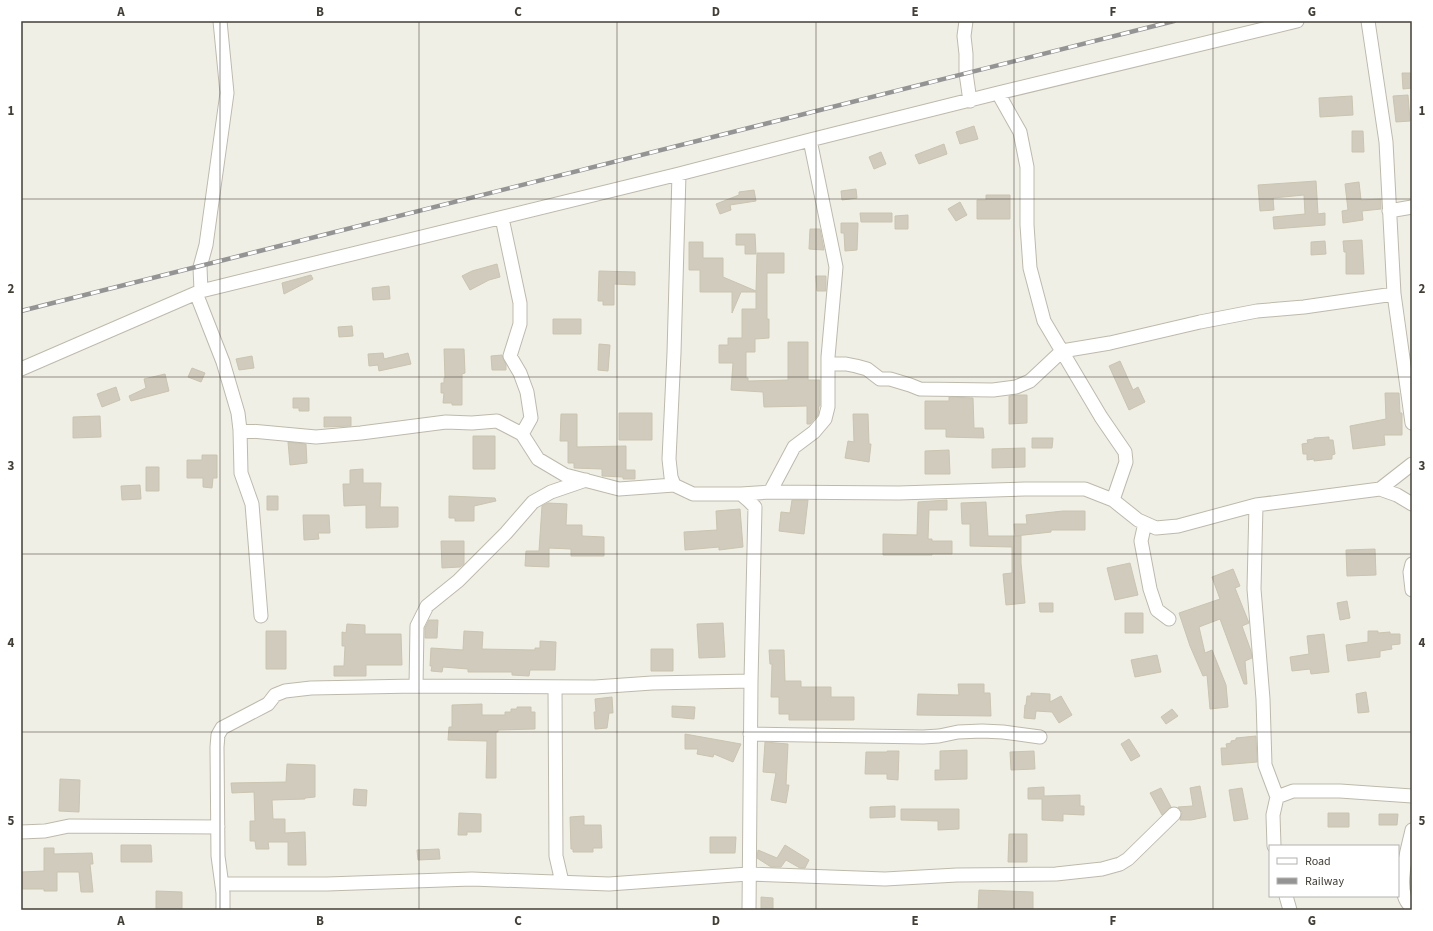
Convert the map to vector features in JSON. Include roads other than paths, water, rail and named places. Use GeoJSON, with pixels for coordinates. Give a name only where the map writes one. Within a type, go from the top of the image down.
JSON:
{"type":"FeatureCollection","features":[{"type":"Feature","properties":{"kind":"street"},"geometry":{"type":"LineString","coordinates":[[220,21],[227,93],[206,245],[200,267],[199,292],[223,362],[238,413],[241,473],[252,504],[262,616]]}},
{"type":"Feature","properties":{"kind":"street"},"geometry":{"type":"LineString","coordinates":[[966,21],[964,36],[966,73],[970,101]]}},
{"type":"Feature","properties":{"kind":"street"},"geometry":{"type":"LineString","coordinates":[[21,369],[199,292],[679,174],[998,93],[1297,21]]}},
{"type":"Feature","properties":{"kind":"street"},"geometry":{"type":"LineString","coordinates":[[1368,21],[1386,142],[1394,294],[1412,423]]}},
{"type":"Feature","properties":{"kind":"street"},"geometry":{"type":"LineString","coordinates":[[998,93],[1020,132],[1027,167],[1026,225],[1030,268],[1044,321],[1101,417],[1125,452],[1126,462],[1113,500]]}},
{"type":"Feature","properties":{"kind":"street"},"geometry":{"type":"LineString","coordinates":[[770,492],[794,447],[814,432],[825,419],[828,407],[828,364],[831,313],[836,267],[810,140]]}},
{"type":"Feature","properties":{"kind":"street"},"geometry":{"type":"LineString","coordinates":[[674,485],[671,477],[669,459],[674,353],[679,174]]}},
{"type":"Feature","properties":{"kind":"street"},"geometry":{"type":"LineString","coordinates":[[1389,211],[1412,207]]}},
{"type":"Feature","properties":{"kind":"street"},"geometry":{"type":"LineString","coordinates":[[502,218],[520,303],[520,324],[510,356],[520,373],[526,392],[531,418],[522,434]]}},
{"type":"Feature","properties":{"kind":"street"},"geometry":{"type":"LineString","coordinates":[[828,364],[846,364],[856,366],[867,369],[880,379],[890,379],[920,389],[993,390],[1016,386],[1030,381],[1062,351],[1110,343],[1200,322],[1257,311],[1304,307],[1394,294]]}},
{"type":"Feature","properties":{"kind":"street"},"geometry":{"type":"LineString","coordinates":[[240,430],[316,437],[446,422],[472,423],[498,421],[522,434],[538,459],[565,475],[619,489],[674,485],[692,494],[741,494],[770,492],[899,493],[1025,489],[1085,489],[1113,500],[1138,520],[1156,528],[1178,526],[1256,505],[1380,489],[1397,495],[1412,504]]}},
{"type":"Feature","properties":{"kind":"street"},"geometry":{"type":"LineString","coordinates":[[1380,489],[1412,464]]}},
{"type":"Feature","properties":{"kind":"street"},"geometry":{"type":"LineString","coordinates":[[416,686],[417,626],[427,606],[458,581],[506,533],[533,502],[551,492],[586,480]]}},
{"type":"Feature","properties":{"kind":"street"},"geometry":{"type":"LineString","coordinates":[[741,494],[755,507],[750,681],[749,910]]}},
{"type":"Feature","properties":{"kind":"street"},"geometry":{"type":"LineString","coordinates":[[1256,505],[1254,588],[1263,699],[1265,765],[1277,797],[1273,815],[1274,845]]}},
{"type":"Feature","properties":{"kind":"street"},"geometry":{"type":"LineString","coordinates":[[1145,523],[1141,540],[1150,588],[1157,610],[1169,620]]}},
{"type":"Feature","properties":{"kind":"street"},"geometry":{"type":"LineString","coordinates":[[1412,564],[1410,572],[1412,590]]}},
{"type":"Feature","properties":{"kind":"street"},"geometry":{"type":"LineString","coordinates":[[223,910],[222,884],[218,856],[218,735],[222,728],[268,704],[275,695],[285,691],[311,688],[416,686],[595,687],[652,683],[750,681]]}},
{"type":"Feature","properties":{"kind":"street"},"geometry":{"type":"LineString","coordinates":[[555,687],[556,856],[562,882]]}},
{"type":"Feature","properties":{"kind":"street"},"geometry":{"type":"LineString","coordinates":[[750,734],[923,737],[939,736],[958,732],[982,731],[1040,737]]}},
{"type":"Feature","properties":{"kind":"street"},"geometry":{"type":"LineString","coordinates":[[1277,797],[1293,791],[1340,791],[1412,796]]}},
{"type":"Feature","properties":{"kind":"street"},"geometry":{"type":"LineString","coordinates":[[222,884],[327,884],[472,879],[609,884],[748,874],[886,879],[957,875],[1056,874],[1102,869],[1120,864],[1128,859],[1174,814]]}},
{"type":"Feature","properties":{"kind":"street"},"geometry":{"type":"LineString","coordinates":[[21,832],[69,826],[218,827]]}},
{"type":"Feature","properties":{"kind":"street"},"geometry":{"type":"LineString","coordinates":[[1412,830],[1402,879],[1404,898],[1412,907]]}},
{"type":"Feature","properties":{"kind":"street"},"geometry":{"type":"LineString","coordinates":[[1286,897],[1290,910]]}},
{"type":"Feature","properties":{"kind":"railway"},"geometry":{"type":"LineString","coordinates":[[21,311],[1174,21]]}}]}
